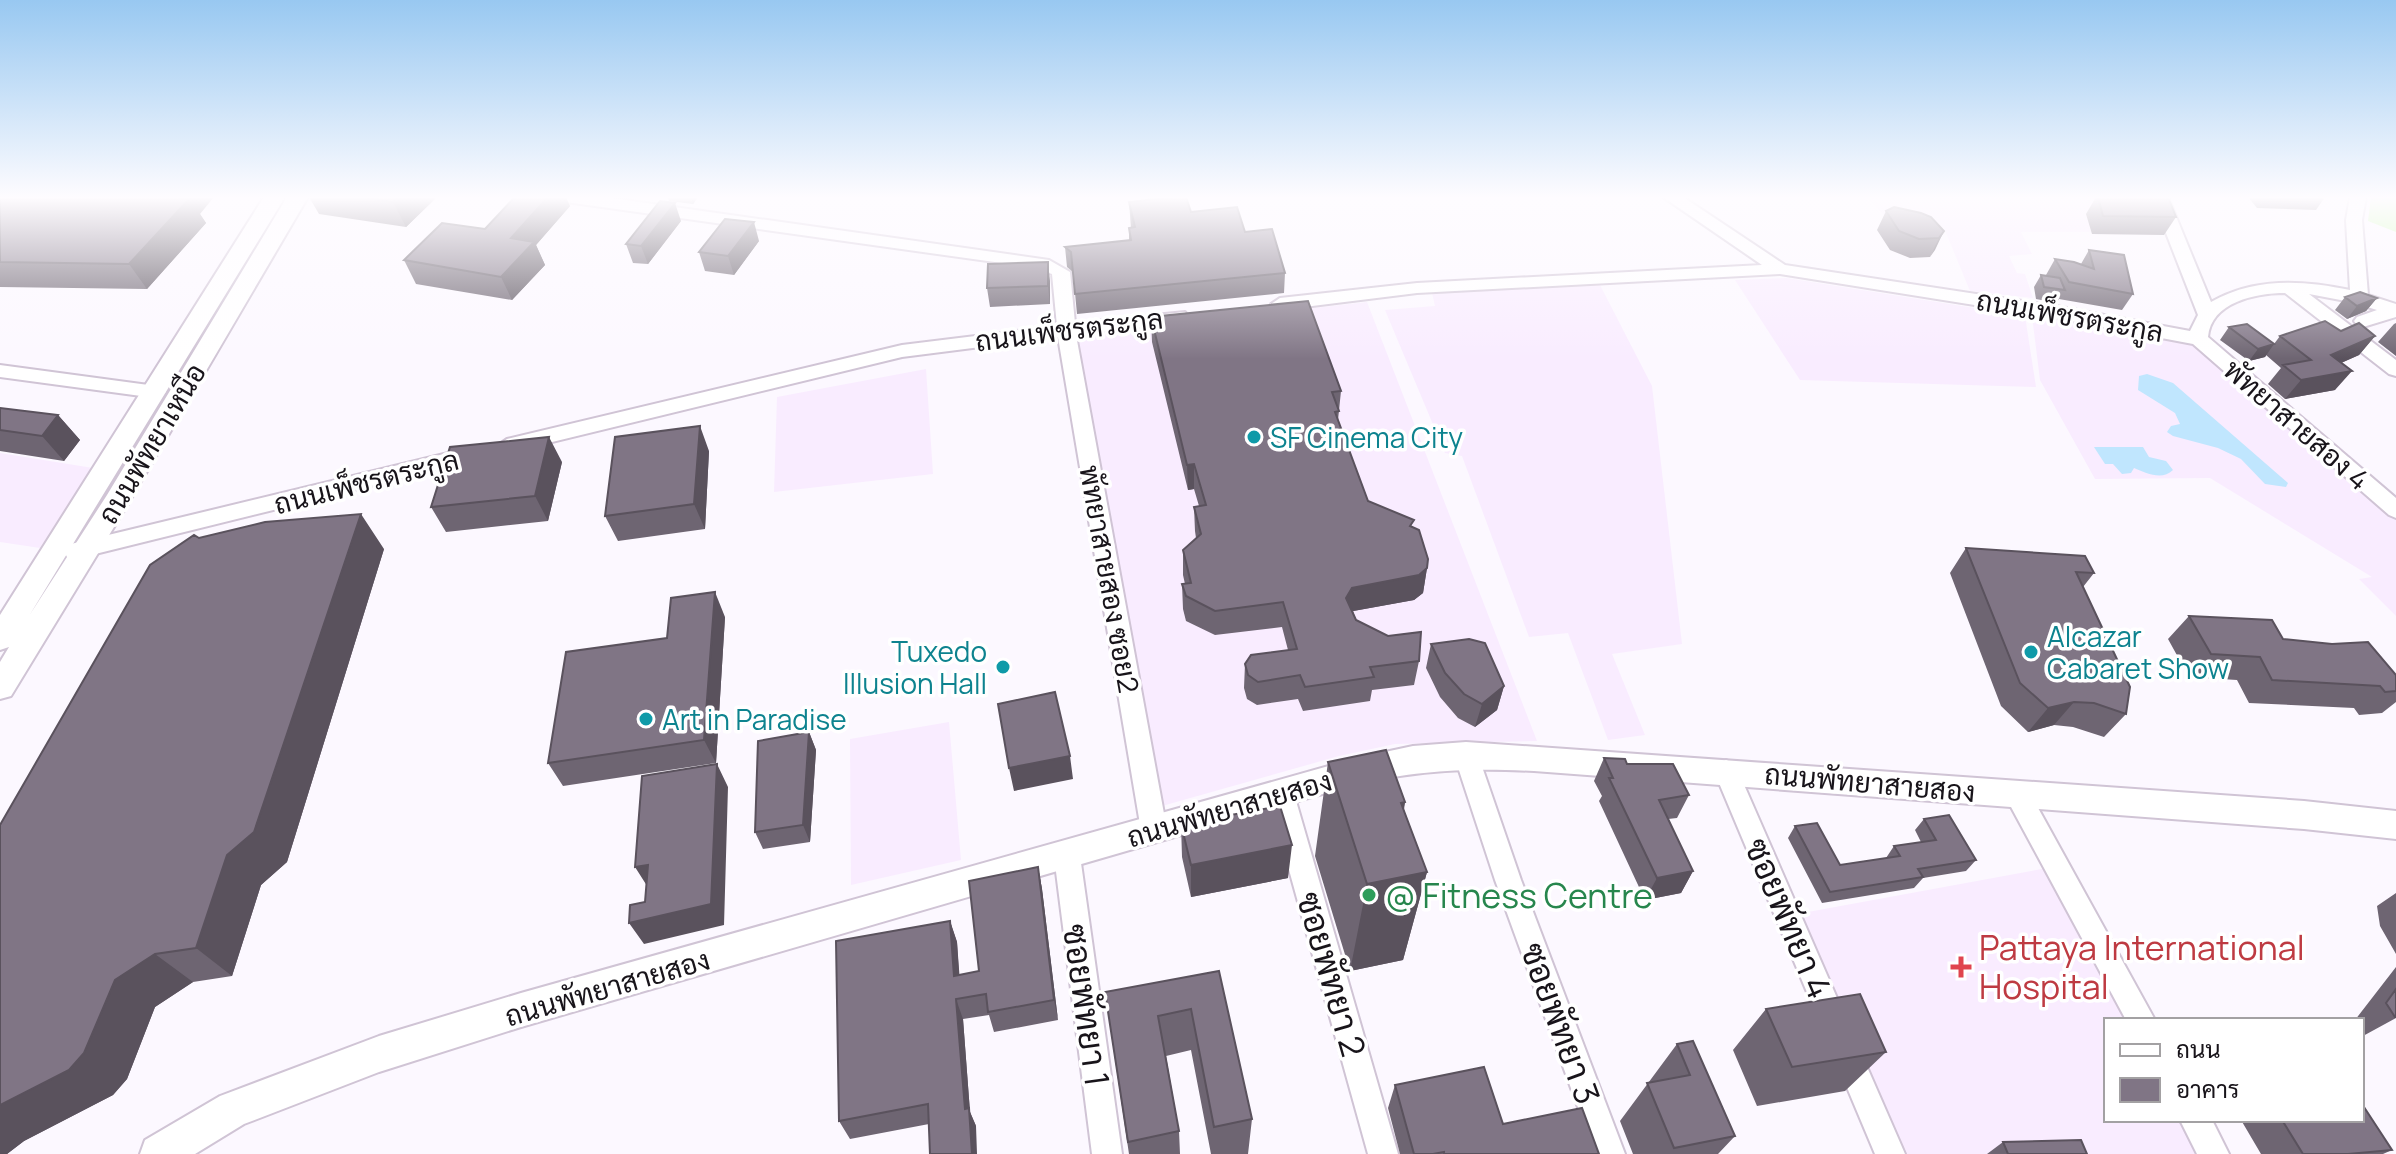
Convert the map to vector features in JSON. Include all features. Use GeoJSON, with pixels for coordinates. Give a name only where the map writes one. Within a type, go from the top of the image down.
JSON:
{"type":"FeatureCollection","features":[{"type":"Feature","properties":{"kind":"main road","name":"ถนนพัทยาเหนือ"},"geometry":{"type":"LineString","coordinates":[[0,639],[242,251]]}},
{"type":"Feature","properties":{"kind":"main road","name":"ถนนพัทยาเหนือ"},"geometry":{"type":"LineString","coordinates":[[0,687],[265,251]]}},
{"type":"Feature","properties":{"kind":"main road","name":"ถนนพัทยาสายสอง"},"geometry":{"type":"LineString","coordinates":[[159,1154],[233,1109],[379,1054],[521,1010],[1357,771],[1413,759],[1466,755],[1726,771],[2304,815],[2396,825]]}},
{"type":"Feature","properties":{"kind":"street","name":"พัทยาสายสอง ซอย2"},"geometry":{"type":"LineString","coordinates":[[949,251],[1049,265],[1061,272],[1066,329],[1154,830]]}},
{"type":"Feature","properties":{"kind":"street"},"geometry":{"type":"LineString","coordinates":[[1753,251],[1780,269]]}},
{"type":"Feature","properties":{"kind":"street"},"geometry":{"type":"LineString","coordinates":[[2182,251],[2207,314]]}},
{"type":"Feature","properties":{"kind":"street"},"geometry":{"type":"LineString","coordinates":[[2356,251],[2359,298]]}},
{"type":"Feature","properties":{"kind":"street","name":"ถนนเพ็ชรตระกูล"},"geometry":{"type":"LineString","coordinates":[[1254,307],[1417,288],[1780,269],[1993,300],[2199,339]]}},
{"type":"Feature","properties":{"kind":"street"},"geometry":{"type":"LineString","coordinates":[[2199,339],[2198,331],[2207,314],[2220,303],[2254,289],[2290,289],[2359,298],[2395,310]]}},
{"type":"Feature","properties":{"kind":"street"},"geometry":{"type":"LineString","coordinates":[[2290,289],[2396,370]]}},
{"type":"Feature","properties":{"kind":"street"},"geometry":{"type":"LineString","coordinates":[[2363,321],[2395,310]]}},
{"type":"Feature","properties":{"kind":"street","name":"ถนนเพ็ชรตระกูล"},"geometry":{"type":"LineString","coordinates":[[52,557],[902,351],[1192,314]]}},
{"type":"Feature","properties":{"kind":"street","name":"พัทยาสายสอง 4"},"geometry":{"type":"LineString","coordinates":[[2199,339],[2396,510]]}},
{"type":"Feature","properties":{"kind":"street"},"geometry":{"type":"LineString","coordinates":[[0,371],[156,392]]}},
{"type":"Feature","properties":{"kind":"street"},"geometry":{"type":"LineString","coordinates":[[61,588],[111,550],[193,524]]}},
{"type":"Feature","properties":{"kind":"street","name":"ซอยพัทยา 3"},"geometry":{"type":"LineString","coordinates":[[1466,755],[1508,880],[1610,1154]]}},
{"type":"Feature","properties":{"kind":"street","name":"ซอยพัทยา 4"},"geometry":{"type":"LineString","coordinates":[[1726,771],[1890,1154]]}},
{"type":"Feature","properties":{"kind":"street","name":"ซอยพัทยา 2"},"geometry":{"type":"LineString","coordinates":[[1281,794],[1383,1154]]}},
{"type":"Feature","properties":{"kind":"street"},"geometry":{"type":"LineString","coordinates":[[2017,794],[2140,1018]]}},
{"type":"Feature","properties":{"kind":"street","name":"ซอยพัทยา 1"},"geometry":{"type":"LineString","coordinates":[[1067,856],[1107,1154]]}},
{"type":"Feature","properties":{"kind":"street"},"geometry":{"type":"LineString","coordinates":[[2196,1122],[2214,1154]]}},
{"type":"Feature","properties":{"kind":"shaded area"},"geometry":{"type":"Polygon","coordinates":[[[1953,251],[2030,251],[2032,254],[2009,256],[2017,273],[2025,274],[2033,298],[1970,291],[1953,251]]]}},
{"type":"Feature","properties":{"kind":"shaded area"},"geometry":{"type":"Polygon","coordinates":[[[1787,278],[2025,316],[2036,387],[1800,380],[1735,280],[1787,278]]]}},
{"type":"Feature","properties":{"kind":"shaded area"},"geometry":{"type":"Polygon","coordinates":[[[1600,285],[1652,386],[1682,644],[1612,654],[1645,735],[1608,740],[1568,633],[1529,637],[1462,456],[1445,453],[1385,310],[1435,306],[1432,293],[1600,285]]]}},
{"type":"Feature","properties":{"kind":"shaded area"},"geometry":{"type":"Polygon","coordinates":[[[1367,302],[1537,741],[1395,744],[1339,756],[1162,806],[1077,334],[1367,302]]]}},
{"type":"Feature","properties":{"kind":"shaded area"},"geometry":{"type":"Polygon","coordinates":[[[2032,316],[2202,345],[2396,515],[2396,616],[2359,579],[2372,577],[2210,478],[2095,479],[2040,380],[2032,316]]]}},
{"type":"Feature","properties":{"kind":"shaded area"},"geometry":{"type":"Polygon","coordinates":[[[926,369],[933,474],[774,492],[777,397],[926,369]]]}},
{"type":"Feature","properties":{"kind":"shaded area"},"geometry":{"type":"Polygon","coordinates":[[[0,453],[93,468],[40,548],[0,542],[0,453]]]}},
{"type":"Feature","properties":{"kind":"shaded area"},"geometry":{"type":"Polygon","coordinates":[[[949,722],[961,860],[851,885],[850,739],[949,722]]]}},
{"type":"Feature","properties":{"kind":"shaded area","name":"Pattaya International Hospital"},"geometry":{"type":"Polygon","coordinates":[[[2047,868],[2128,1018],[2104,1018],[2104,1122],[2184,1122],[2202,1154],[1903,1154],[1797,914],[2047,868]]]}},
{"type":"Feature","properties":{"kind":"water"},"geometry":{"type":"Polygon","coordinates":[[[2147,374],[2173,383],[2288,483],[2286,487],[2265,484],[2241,459],[2218,448],[2167,432],[2171,426],[2180,424],[2175,413],[2138,390],[2139,376],[2147,374]]]}},
{"type":"Feature","properties":{"kind":"water"},"geometry":{"type":"Polygon","coordinates":[[[2094,447],[2143,447],[2149,457],[2166,461],[2173,470],[2159,476],[2134,468],[2131,473],[2122,474],[2113,464],[2105,464],[2094,447]]]}},
{"type":"Feature","properties":{"kind":"building"},"geometry":{"type":"Polygon","coordinates":[[[0,251],[141,251],[129,264],[0,262],[0,251]]]}},
{"type":"Feature","properties":{"kind":"building"},"geometry":{"type":"Polygon","coordinates":[[[413,251],[526,251],[501,277],[404,260],[413,251]]]}},
{"type":"Feature","properties":{"kind":"building"},"geometry":{"type":"Polygon","coordinates":[[[700,251],[732,251],[728,256],[700,251]]]}},
{"type":"Feature","properties":{"kind":"building"},"geometry":{"type":"Polygon","coordinates":[[[1278,251],[1285,273],[1075,294],[1071,252],[1278,251]]]}},
{"type":"Feature","properties":{"kind":"building"},"geometry":{"type":"Polygon","coordinates":[[[2089,251],[2124,255],[2133,294],[2069,282],[2055,259],[2094,269],[2089,251]]]}},
{"type":"Feature","properties":{"kind":"building"},"geometry":{"type":"Polygon","coordinates":[[[1048,262],[1048,286],[987,288],[988,264],[1048,262]]]}},
{"type":"Feature","properties":{"kind":"building"},"geometry":{"type":"Polygon","coordinates":[[[2041,275],[2060,278],[2065,290],[2044,287],[2041,275]]]}},
{"type":"Feature","properties":{"kind":"building"},"geometry":{"type":"Polygon","coordinates":[[[2360,292],[2377,298],[2357,306],[2345,297],[2360,292]]]}},
{"type":"Feature","properties":{"kind":"building"},"geometry":{"type":"Polygon","coordinates":[[[1308,301],[1341,391],[1332,392],[1339,411],[1335,412],[1368,501],[1414,520],[1410,526],[1419,530],[1428,559],[1427,568],[1419,575],[1352,588],[1346,598],[1356,620],[1388,636],[1421,632],[1419,661],[1370,667],[1374,677],[1305,687],[1300,675],[1258,682],[1248,675],[1245,664],[1251,655],[1297,649],[1283,602],[1215,611],[1186,596],[1182,584],[1191,583],[1183,550],[1201,534],[1194,507],[1206,505],[1194,464],[1187,465],[1151,317],[1308,301]]]}},
{"type":"Feature","properties":{"kind":"building"},"geometry":{"type":"Polygon","coordinates":[[[2325,321],[2341,331],[2359,323],[2375,336],[2331,355],[2352,371],[2301,380],[2283,365],[2311,360],[2280,336],[2325,321]]]}},
{"type":"Feature","properties":{"kind":"building"},"geometry":{"type":"Polygon","coordinates":[[[2247,324],[2274,344],[2258,349],[2229,327],[2247,324]]]}},
{"type":"Feature","properties":{"kind":"building"},"geometry":{"type":"Polygon","coordinates":[[[0,408],[58,415],[42,436],[0,430],[0,408]]]}},
{"type":"Feature","properties":{"kind":"building"},"geometry":{"type":"Polygon","coordinates":[[[700,426],[694,504],[605,516],[615,437],[700,426]]]}},
{"type":"Feature","properties":{"kind":"building"},"geometry":{"type":"Polygon","coordinates":[[[549,437],[535,496],[431,507],[450,447],[549,437]]]}},
{"type":"Feature","properties":{"kind":"building"},"geometry":{"type":"Polygon","coordinates":[[[361,514],[254,832],[227,855],[196,948],[155,954],[115,980],[84,1053],[69,1070],[0,1105],[0,825],[150,565],[194,535],[199,538],[265,522],[361,514]]]}},
{"type":"Feature","properties":{"kind":"building"},"geometry":{"type":"Polygon","coordinates":[[[1966,548],[2085,556],[2094,573],[2076,572],[2130,687],[2126,714],[2094,703],[2074,702],[2048,708],[2020,683],[1966,548]]]}},
{"type":"Feature","properties":{"kind":"building","name":"Art in Paradise"},"geometry":{"type":"Polygon","coordinates":[[[715,592],[704,740],[548,763],[566,652],[667,638],[671,598],[715,592]]]}},
{"type":"Feature","properties":{"kind":"building"},"geometry":{"type":"Polygon","coordinates":[[[2189,616],[2272,620],[2283,639],[2332,644],[2368,642],[2396,675],[2396,691],[2385,692],[2380,686],[2272,680],[2260,657],[2211,654],[2189,616]]]}},
{"type":"Feature","properties":{"kind":"building"},"geometry":{"type":"Polygon","coordinates":[[[1469,639],[1485,643],[1504,686],[1482,704],[1464,694],[1445,673],[1431,644],[1469,639]]]}},
{"type":"Feature","properties":{"kind":"building"},"geometry":{"type":"Polygon","coordinates":[[[1055,692],[1070,756],[1009,768],[998,704],[1055,692]]]}},
{"type":"Feature","properties":{"kind":"building"},"geometry":{"type":"Polygon","coordinates":[[[809,732],[803,825],[755,832],[758,741],[809,732]]]}},
{"type":"Feature","properties":{"kind":"building"},"geometry":{"type":"Polygon","coordinates":[[[1386,750],[1405,802],[1401,803],[1427,872],[1367,884],[1328,762],[1386,750]]]}},
{"type":"Feature","properties":{"kind":"building"},"geometry":{"type":"Polygon","coordinates":[[[1604,758],[1625,759],[1627,764],[1673,764],[1689,795],[1659,800],[1693,871],[1657,878],[1609,778],[1613,778],[1604,758]]]}},
{"type":"Feature","properties":{"kind":"building"},"geometry":{"type":"Polygon","coordinates":[[[717,764],[711,904],[629,923],[630,905],[645,902],[648,865],[635,867],[642,776],[717,764]]]}},
{"type":"Feature","properties":{"kind":"building"},"geometry":{"type":"Polygon","coordinates":[[[1280,806],[1292,845],[1191,865],[1181,824],[1280,806]]]}},
{"type":"Feature","properties":{"kind":"building"},"geometry":{"type":"Polygon","coordinates":[[[1949,815],[1976,860],[1918,869],[1923,877],[1830,892],[1795,826],[1817,823],[1840,865],[1900,856],[1894,846],[1936,840],[1924,819],[1949,815]]]}},
{"type":"Feature","properties":{"kind":"building"},"geometry":{"type":"Polygon","coordinates":[[[1038,867],[1054,1000],[988,1012],[986,994],[956,999],[972,1154],[930,1154],[928,1104],[839,1121],[836,941],[950,921],[954,976],[979,971],[969,881],[1038,867]]]}},
{"type":"Feature","properties":{"kind":"building"},"geometry":{"type":"Polygon","coordinates":[[[1219,971],[1252,1119],[1214,1127],[1191,1009],[1158,1016],[1179,1131],[1128,1142],[1105,992],[1219,971]]]}},
{"type":"Feature","properties":{"kind":"building"},"geometry":{"type":"Polygon","coordinates":[[[2396,989],[2396,1017],[2395,1017],[2386,1003],[2396,989]]]}},
{"type":"Feature","properties":{"kind":"building"},"geometry":{"type":"Polygon","coordinates":[[[1860,994],[1886,1052],[1792,1067],[1766,1009],[1860,994]]]}},
{"type":"Feature","properties":{"kind":"building"},"geometry":{"type":"Polygon","coordinates":[[[1693,1041],[1735,1136],[1674,1148],[1647,1083],[1690,1075],[1677,1044],[1693,1041]]]}},
{"type":"Feature","properties":{"kind":"building"},"geometry":{"type":"Polygon","coordinates":[[[1484,1067],[1503,1124],[1582,1108],[1599,1154],[1414,1154],[1395,1085],[1484,1067]]]}},
{"type":"Feature","properties":{"kind":"building"},"geometry":{"type":"Polygon","coordinates":[[[2364,1107],[2392,1150],[2348,1154],[2303,1154],[2283,1122],[2364,1122],[2364,1107]]]}},
{"type":"Feature","properties":{"kind":"building"},"geometry":{"type":"Polygon","coordinates":[[[2081,1140],[2087,1154],[2008,1154],[2003,1142],[2081,1140]]]}},
{"type":"Feature","properties":{"kind":"place","name":"SF Cinema City"},"geometry":{"type":"Point","coordinates":[1254,437]}},
{"type":"Feature","properties":{"kind":"place","name":"Alcazar Cabaret Show"},"geometry":{"type":"Point","coordinates":[2031,652]}},
{"type":"Feature","properties":{"kind":"place","name":"Tuxedo Illusion Hall"},"geometry":{"type":"Point","coordinates":[1003,667]}},
{"type":"Feature","properties":{"kind":"place","name":"Art in Paradise"},"geometry":{"type":"Point","coordinates":[646,719]}},
{"type":"Feature","properties":{"kind":"place","name":"@ Fitness Centre"},"geometry":{"type":"Point","coordinates":[1369,895]}},
{"type":"Feature","properties":{"kind":"place","name":"Pattaya International Hospital"},"geometry":{"type":"Point","coordinates":[1961,967]}}]}
